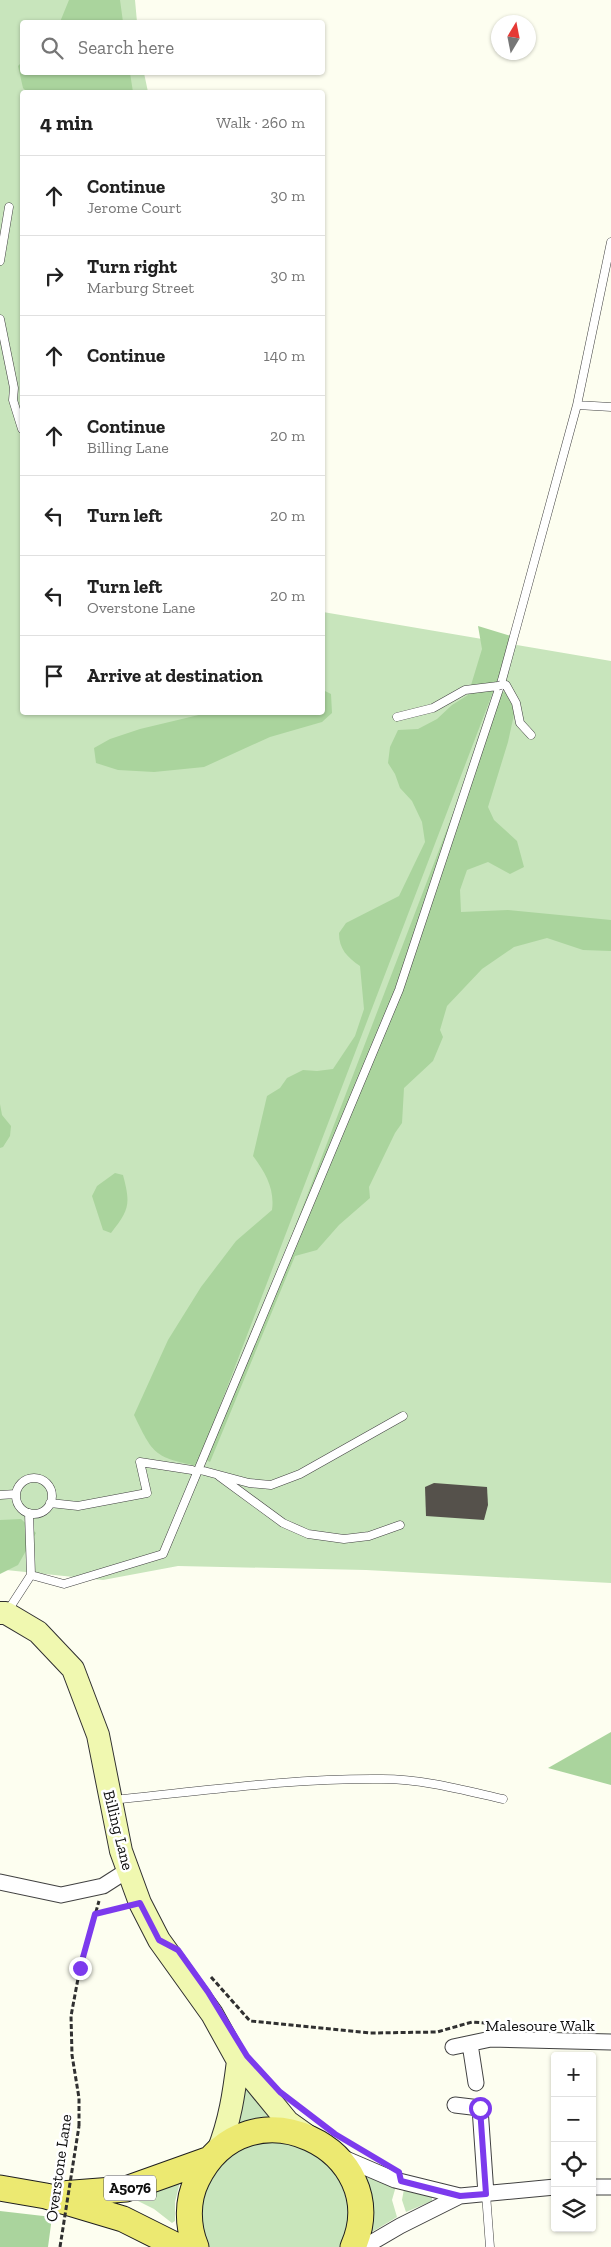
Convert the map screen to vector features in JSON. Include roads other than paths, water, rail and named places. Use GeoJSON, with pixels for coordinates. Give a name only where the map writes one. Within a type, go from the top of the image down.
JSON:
{"type":"FeatureCollection","features":[{"type":"Feature","properties":{"kind":"main road"},"geometry":{"type":"LineString","coordinates":[[196,2247],[190,2229],[191,2199],[198,2178],[214,2155],[247,2134],[280,2130],[297,2133],[312,2139],[335,2155],[351,2177],[359,2203],[359,2230],[354,2247]]}},
{"type":"Feature","properties":{"kind":"main road","name":"A5076"},"geometry":{"type":"LineString","coordinates":[[46,2196],[126,2189],[214,2155]]}},
{"type":"Feature","properties":{"kind":"main road","name":"A5076"},"geometry":{"type":"LineString","coordinates":[[0,2188],[46,2196],[123,2219],[180,2247]]}},
{"type":"Feature","properties":{"kind":"street","name":"Billing Lane"},"geometry":{"type":"LineString","coordinates":[[3,1613],[38,1632],[73,1669],[98,1735],[121,1851],[140,1903],[159,1940],[212,2014],[238,2061],[288,2122],[312,2139]]}},
{"type":"Feature","properties":{"kind":"street"},"geometry":{"type":"LineString","coordinates":[[0,1882],[61,1896],[103,1886],[128,1870]]}},
{"type":"Feature","properties":{"kind":"street","name":"Malesoure Walk"},"geometry":{"type":"LineString","coordinates":[[453,2047],[491,2039],[611,2042]]}},
{"type":"Feature","properties":{"kind":"street","name":"Malesoure Walk"},"geometry":{"type":"LineString","coordinates":[[470,2044],[476,2083]]}},
{"type":"Feature","properties":{"kind":"street"},"geometry":{"type":"LineString","coordinates":[[214,2155],[228,2126],[233,2104],[238,2061]]}},
{"type":"Feature","properties":{"kind":"street"},"geometry":{"type":"LineString","coordinates":[[455,2105],[480,2108],[486,2194]]}},
{"type":"Feature","properties":{"kind":"street"},"geometry":{"type":"LineString","coordinates":[[335,2155],[395,2180],[460,2196],[551,2187]]}},
{"type":"Feature","properties":{"kind":"street"},"geometry":{"type":"LineString","coordinates":[[596,2187],[611,2187]]}},
{"type":"Feature","properties":{"kind":"street"},"geometry":{"type":"LineString","coordinates":[[364,2247],[400,2226],[460,2196]]}},
{"type":"Feature","properties":{"kind":"lane"},"geometry":{"type":"LineString","coordinates":[[0,261],[9,207]]}},
{"type":"Feature","properties":{"kind":"lane"},"geometry":{"type":"LineString","coordinates":[[31,1575],[64,1584],[163,1554],[399,990],[502,680],[577,405],[611,242]]}},
{"type":"Feature","properties":{"kind":"lane"},"geometry":{"type":"LineString","coordinates":[[0,319],[14,388],[13,400],[20,423]]}},
{"type":"Feature","properties":{"kind":"lane"},"geometry":{"type":"LineString","coordinates":[[577,405],[611,407]]}},
{"type":"Feature","properties":{"kind":"lane"},"geometry":{"type":"LineString","coordinates":[[398,717],[433,708],[464,690],[506,685],[516,703],[520,723],[530,736]]}},
{"type":"Feature","properties":{"kind":"lane"},"geometry":{"type":"LineString","coordinates":[[204,1471],[249,1483],[271,1485],[300,1474],[403,1416]]}},
{"type":"Feature","properties":{"kind":"lane"},"geometry":{"type":"LineString","coordinates":[[50,1503],[78,1506],[147,1493],[140,1462],[192,1470]]}},
{"type":"Feature","properties":{"kind":"lane"},"geometry":{"type":"LineString","coordinates":[[215,1474],[283,1523],[308,1534],[344,1539],[369,1536],[400,1525]]}},
{"type":"Feature","properties":{"kind":"lane"},"geometry":{"type":"LineString","coordinates":[[38,1479],[48,1486],[51,1497],[50,1503],[42,1512],[29,1513],[19,1506],[16,1494],[21,1483],[26,1480],[38,1479]]}},
{"type":"Feature","properties":{"kind":"lane"},"geometry":{"type":"LineString","coordinates":[[0,1495],[16,1494]]}},
{"type":"Feature","properties":{"kind":"lane"},"geometry":{"type":"LineString","coordinates":[[3,1613],[31,1575],[29,1513]]}},
{"type":"Feature","properties":{"kind":"lane"},"geometry":{"type":"LineString","coordinates":[[112,1801],[302,1781],[384,1779],[441,1785],[503,1799]]}},
{"type":"Feature","properties":{"kind":"lane"},"geometry":{"type":"LineString","coordinates":[[486,2194],[490,2247]]}}]}
